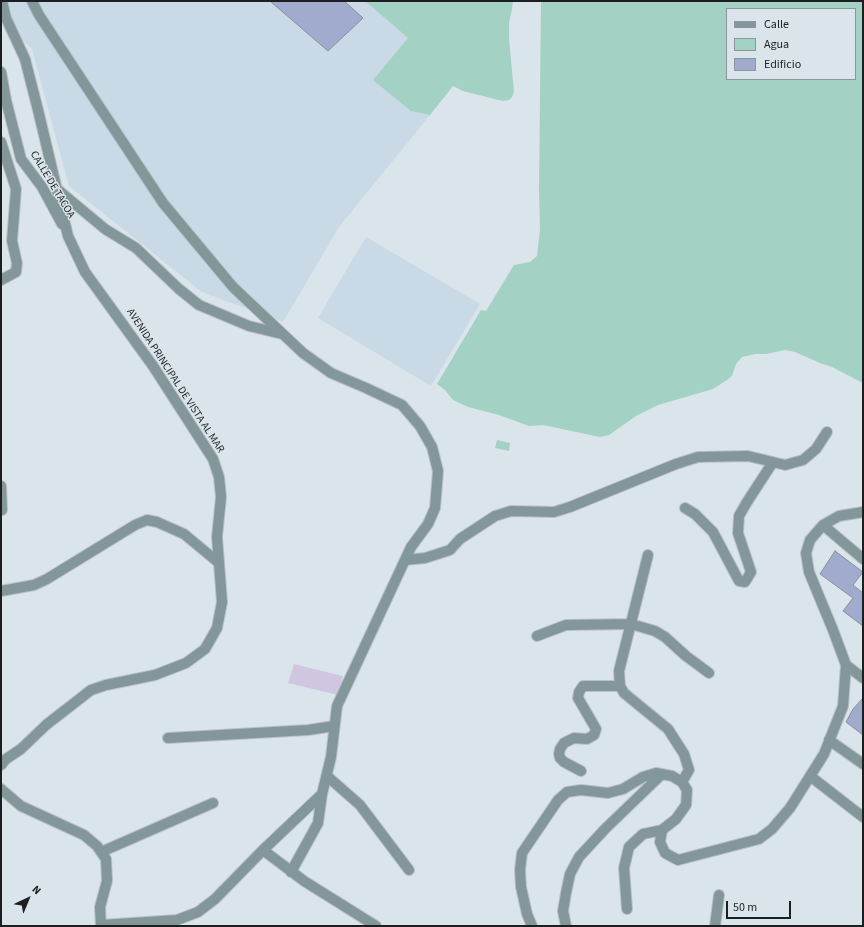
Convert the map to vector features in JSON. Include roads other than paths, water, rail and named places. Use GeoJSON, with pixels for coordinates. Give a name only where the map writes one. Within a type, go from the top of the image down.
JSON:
{"type":"FeatureCollection","features":[{"type":"Feature","properties":{"kind":"street","name":"AVENIDA PRINCIPAL DE VISTA AL MAR"},"geometry":{"type":"LineString","coordinates":[[1,765],[6,759],[22,749],[46,726],[91,690],[106,685],[155,675],[186,663],[205,649],[217,628],[222,602],[217,537],[221,497],[219,477],[213,459],[152,366],[85,272],[68,236],[25,59],[6,18],[2,1]]}},
{"type":"Feature","properties":{"kind":"street"},"geometry":{"type":"LineString","coordinates":[[32,1],[39,15],[163,203],[233,288],[303,353],[331,373],[402,405],[420,426],[432,447],[438,471],[435,508],[428,524],[411,547],[337,706],[331,757],[322,794],[318,823],[291,872]]}},
{"type":"Feature","properties":{"kind":"street","name":"CALLE DE TACOA"},"geometry":{"type":"LineString","coordinates":[[1,72],[3,104],[21,159],[42,188],[68,236]]}},
{"type":"Feature","properties":{"kind":"street"},"geometry":{"type":"LineString","coordinates":[[1,142],[16,190],[12,241],[17,263],[16,272],[1,280]]}},
{"type":"Feature","properties":{"kind":"street"},"geometry":{"type":"LineString","coordinates":[[57,189],[105,229],[136,248],[199,305],[249,326],[282,334]]}},
{"type":"Feature","properties":{"kind":"street"},"geometry":{"type":"LineString","coordinates":[[405,560],[425,558],[450,550],[460,539],[495,516],[511,511],[554,512],[570,507],[676,464],[698,457],[748,456],[785,465],[803,460],[816,449],[827,432]]}},
{"type":"Feature","properties":{"kind":"street"},"geometry":{"type":"LineString","coordinates":[[685,508],[695,514],[713,532],[739,581],[746,582],[750,572],[738,533],[739,516],[773,462]]}},
{"type":"Feature","properties":{"kind":"street"},"geometry":{"type":"LineString","coordinates":[[1,486],[2,510]]}},
{"type":"Feature","properties":{"kind":"street"},"geometry":{"type":"LineString","coordinates":[[662,830],[660,842],[666,853],[678,860],[759,838],[772,829],[790,808],[824,754],[843,706],[846,666],[809,572],[806,553],[810,540],[823,525],[839,516],[863,512]]}},
{"type":"Feature","properties":{"kind":"street"},"geometry":{"type":"LineString","coordinates":[[1,592],[34,585],[47,579],[135,525],[147,520],[157,522],[184,534],[219,563]]}},
{"type":"Feature","properties":{"kind":"street"},"geometry":{"type":"LineString","coordinates":[[823,525],[863,559]]}},
{"type":"Feature","properties":{"kind":"street"},"geometry":{"type":"LineString","coordinates":[[648,555],[619,671],[620,686],[624,693],[668,729],[684,754],[689,770],[682,782]]}},
{"type":"Feature","properties":{"kind":"street"},"geometry":{"type":"LineString","coordinates":[[538,636],[566,625],[631,624],[655,631],[665,637],[686,656],[709,673]]}},
{"type":"Feature","properties":{"kind":"street"},"geometry":{"type":"LineString","coordinates":[[846,666],[863,678]]}},
{"type":"Feature","properties":{"kind":"street"},"geometry":{"type":"LineString","coordinates":[[581,771],[564,762],[560,758],[559,754],[564,743],[574,738],[587,739],[594,735],[596,729],[578,698],[578,692],[583,686],[620,686]]}},
{"type":"Feature","properties":{"kind":"street"},"geometry":{"type":"LineString","coordinates":[[168,738],[308,730],[334,726]]}},
{"type":"Feature","properties":{"kind":"street"},"geometry":{"type":"LineString","coordinates":[[829,740],[863,764]]}},
{"type":"Feature","properties":{"kind":"street"},"geometry":{"type":"LineString","coordinates":[[532,926],[527,914],[521,887],[520,870],[522,853],[558,800],[567,792],[581,790],[608,793],[623,789],[643,777],[656,773],[672,776],[682,782],[687,790],[686,805],[676,819],[662,830],[643,834],[629,847],[624,868],[627,909]]}},
{"type":"Feature","properties":{"kind":"street"},"geometry":{"type":"LineString","coordinates":[[566,926],[563,911],[566,893],[570,874],[579,857],[605,829],[662,774]]}},
{"type":"Feature","properties":{"kind":"street"},"geometry":{"type":"LineString","coordinates":[[326,776],[360,805],[409,870]]}},
{"type":"Feature","properties":{"kind":"street"},"geometry":{"type":"LineString","coordinates":[[810,776],[863,817]]}},
{"type":"Feature","properties":{"kind":"street"},"geometry":{"type":"LineString","coordinates":[[1,788],[21,806],[84,835],[97,846],[106,859],[108,881],[100,908],[101,925],[177,920],[198,912],[215,899],[263,850],[322,794]]}},
{"type":"Feature","properties":{"kind":"street"},"geometry":{"type":"LineString","coordinates":[[101,852],[214,803]]}},
{"type":"Feature","properties":{"kind":"street"},"geometry":{"type":"LineString","coordinates":[[263,850],[304,881],[376,926]]}},
{"type":"Feature","properties":{"kind":"street"},"geometry":{"type":"LineString","coordinates":[[715,926],[719,895]]}},
{"type":"Feature","properties":{"kind":"water"},"geometry":{"type":"Polygon","coordinates":[[[365,1],[513,1],[509,23],[514,92],[512,97],[509,100],[503,101],[463,91],[453,86],[430,115],[411,111],[373,80],[408,38],[365,1]]]}},
{"type":"Feature","properties":{"kind":"water"},"geometry":{"type":"Polygon","coordinates":[[[541,1],[863,1],[863,383],[832,367],[795,352],[785,350],[766,354],[755,354],[742,357],[736,364],[732,376],[713,389],[658,405],[636,416],[609,435],[600,437],[543,425],[529,426],[499,415],[468,407],[453,400],[445,390],[437,384],[481,310],[486,311],[514,265],[530,262],[537,256],[540,229],[541,1]]]}},
{"type":"Feature","properties":{"kind":"water"},"geometry":{"type":"Polygon","coordinates":[[[497,440],[510,443],[509,451],[495,448],[497,440]]]}}]}
